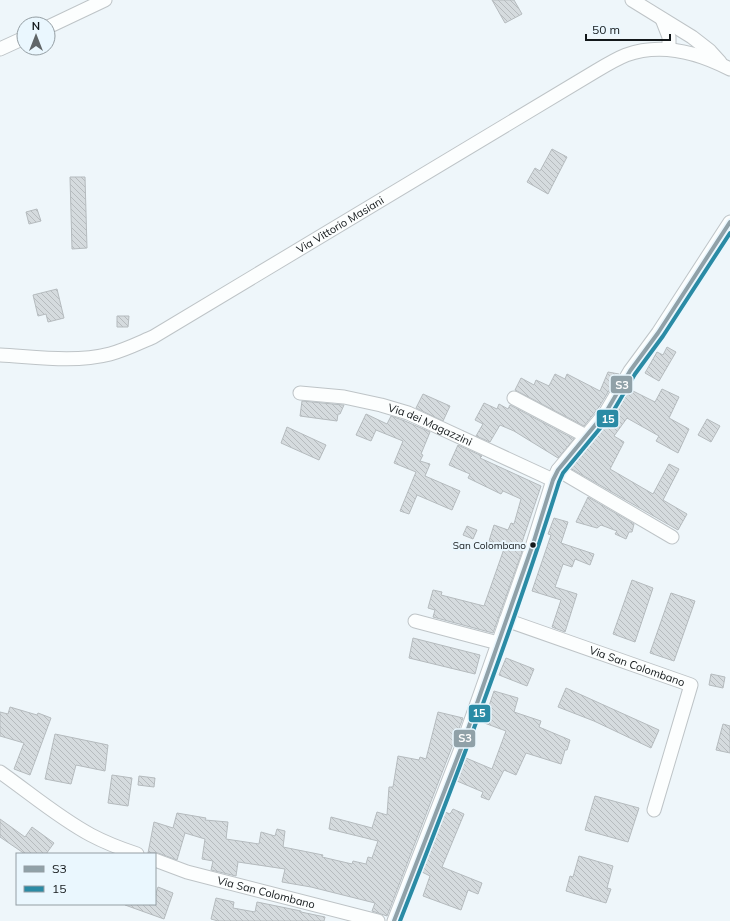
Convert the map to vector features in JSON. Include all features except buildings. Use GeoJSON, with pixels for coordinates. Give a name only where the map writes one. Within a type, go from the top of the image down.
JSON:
{"type":"FeatureCollection","features":[{"type":"Feature","properties":{"kind":"street"},"geometry":{"type":"LineString","coordinates":[[56,22],[105,0]]}},
{"type":"Feature","properties":{"kind":"street"},"geometry":{"type":"LineString","coordinates":[[632,0],[692,37],[710,51],[726,67]]}},
{"type":"Feature","properties":{"kind":"street"},"geometry":{"type":"LineString","coordinates":[[662,19],[670,37],[668,50]]}},
{"type":"Feature","properties":{"kind":"street"},"geometry":{"type":"LineString","coordinates":[[684,52],[688,48],[692,37]]}},
{"type":"Feature","properties":{"kind":"street"},"geometry":{"type":"LineString","coordinates":[[0,49],[16,42]]}},
{"type":"Feature","properties":{"kind":"street","name":"Via Vittorio Masiani"},"geometry":{"type":"LineString","coordinates":[[0,355],[62,359],[90,357],[109,354],[153,337],[596,71],[627,55],[643,51],[668,50],[699,56],[726,67]]}},
{"type":"Feature","properties":{"kind":"street"},"geometry":{"type":"LineString","coordinates":[[394,921],[462,746],[556,475],[606,412],[630,371],[658,332],[730,222]]}},
{"type":"Feature","properties":{"kind":"street","name":"Via dei Magazzini"},"geometry":{"type":"LineString","coordinates":[[300,393],[344,397],[381,405],[408,413],[556,475],[672,538]]}},
{"type":"Feature","properties":{"kind":"street"},"geometry":{"type":"LineString","coordinates":[[514,398],[586,436]]}},
{"type":"Feature","properties":{"kind":"street","name":"Via San Colombano"},"geometry":{"type":"LineString","coordinates":[[506,620],[691,685],[654,810]]}},
{"type":"Feature","properties":{"kind":"street"},"geometry":{"type":"LineString","coordinates":[[415,621],[498,643]]}},
{"type":"Feature","properties":{"kind":"street"},"geometry":{"type":"LineString","coordinates":[[0,772],[87,833],[134,853]]}},
{"type":"Feature","properties":{"kind":"street","name":"Via San Colombano"},"geometry":{"type":"LineString","coordinates":[[156,860],[187,872],[368,917],[378,921]]}},
{"type":"Feature","properties":{"kind":"transit line","name":"S3"},"geometry":{"type":"LineString","coordinates":[[394,921],[462,746],[533,544],[553,480],[558,470],[606,412],[630,371],[658,333],[730,222]]}},
{"type":"Feature","properties":{"kind":"transit line","name":"15"},"geometry":{"type":"LineString","coordinates":[[400,921],[483,703],[563,473],[611,415],[635,374],[663,336],[730,233]]}},
{"type":"Feature","properties":{"kind":"place","name":"San Colombano"},"geometry":{"type":"Point","coordinates":[533,545]}}]}
